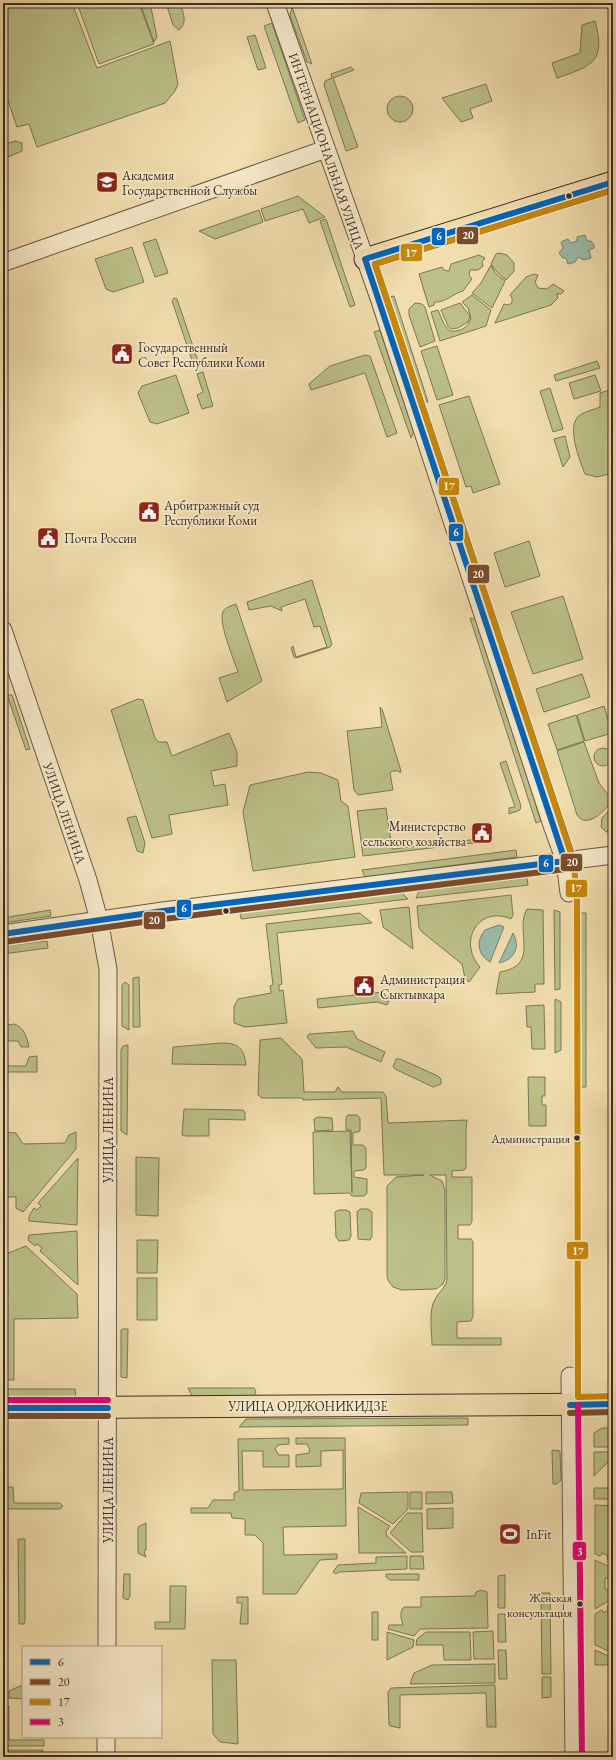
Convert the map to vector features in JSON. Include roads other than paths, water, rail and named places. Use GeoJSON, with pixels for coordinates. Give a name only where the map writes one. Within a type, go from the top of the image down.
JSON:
{"type":"FeatureCollection","features":[{"type":"Feature","properties":{"kind":"main road"},"geometry":{"type":"LineString","coordinates":[[365,258],[613,182]]}},
{"type":"Feature","properties":{"kind":"main road","name":"УЛИЦА ОРДЖОНИКИДЗЕ"},"geometry":{"type":"LineString","coordinates":[[3,1408],[613,1404]]}},
{"type":"Feature","properties":{"kind":"street","name":"ИНТЕРНАЦИОНАЛЬНАЯ УЛИЦА"},"geometry":{"type":"LineString","coordinates":[[275,3],[365,258],[553,828],[566,861],[569,893]]}},
{"type":"Feature","properties":{"kind":"street"},"geometry":{"type":"LineString","coordinates":[[5,262],[326,149]]}},
{"type":"Feature","properties":{"kind":"street","name":"УЛИЦА ЛЕНИНА"},"geometry":{"type":"LineString","coordinates":[[3,630],[88,880],[100,920],[108,969],[107,1646]]}},
{"type":"Feature","properties":{"kind":"street"},"geometry":{"type":"LineString","coordinates":[[3,934],[100,920],[613,855]]}},
{"type":"Feature","properties":{"kind":"street"},"geometry":{"type":"LineString","coordinates":[[570,1376],[574,1757]]}},
{"type":"Feature","properties":{"kind":"street"},"geometry":{"type":"LineString","coordinates":[[106,1738],[106,1757]]}},
{"type":"Feature","properties":{"kind":"place","name":"Академия Государственной Службы"},"geometry":{"type":"Point","coordinates":[107,182]}},
{"type":"Feature","properties":{"kind":"place","name":"Государственный Совет Республики Коми"},"geometry":{"type":"Point","coordinates":[122,354]}},
{"type":"Feature","properties":{"kind":"place","name":"Арбитражный суд Республики Коми"},"geometry":{"type":"Point","coordinates":[149,512]}},
{"type":"Feature","properties":{"kind":"place","name":"Почта России"},"geometry":{"type":"Point","coordinates":[48,538]}},
{"type":"Feature","properties":{"kind":"place","name":"Министерство сельского хозяйства"},"geometry":{"type":"Point","coordinates":[482,833]}},
{"type":"Feature","properties":{"kind":"place","name":"Администрация Сыктывкара"},"geometry":{"type":"Point","coordinates":[364,986]}},
{"type":"Feature","properties":{"kind":"place","name":"Администрация"},"geometry":{"type":"Point","coordinates":[577,1138]}},
{"type":"Feature","properties":{"kind":"place","name":"InFit"},"geometry":{"type":"Point","coordinates":[510,1534]}},
{"type":"Feature","properties":{"kind":"place","name":"Женская консультация"},"geometry":{"type":"Point","coordinates":[580,1604]}}]}
